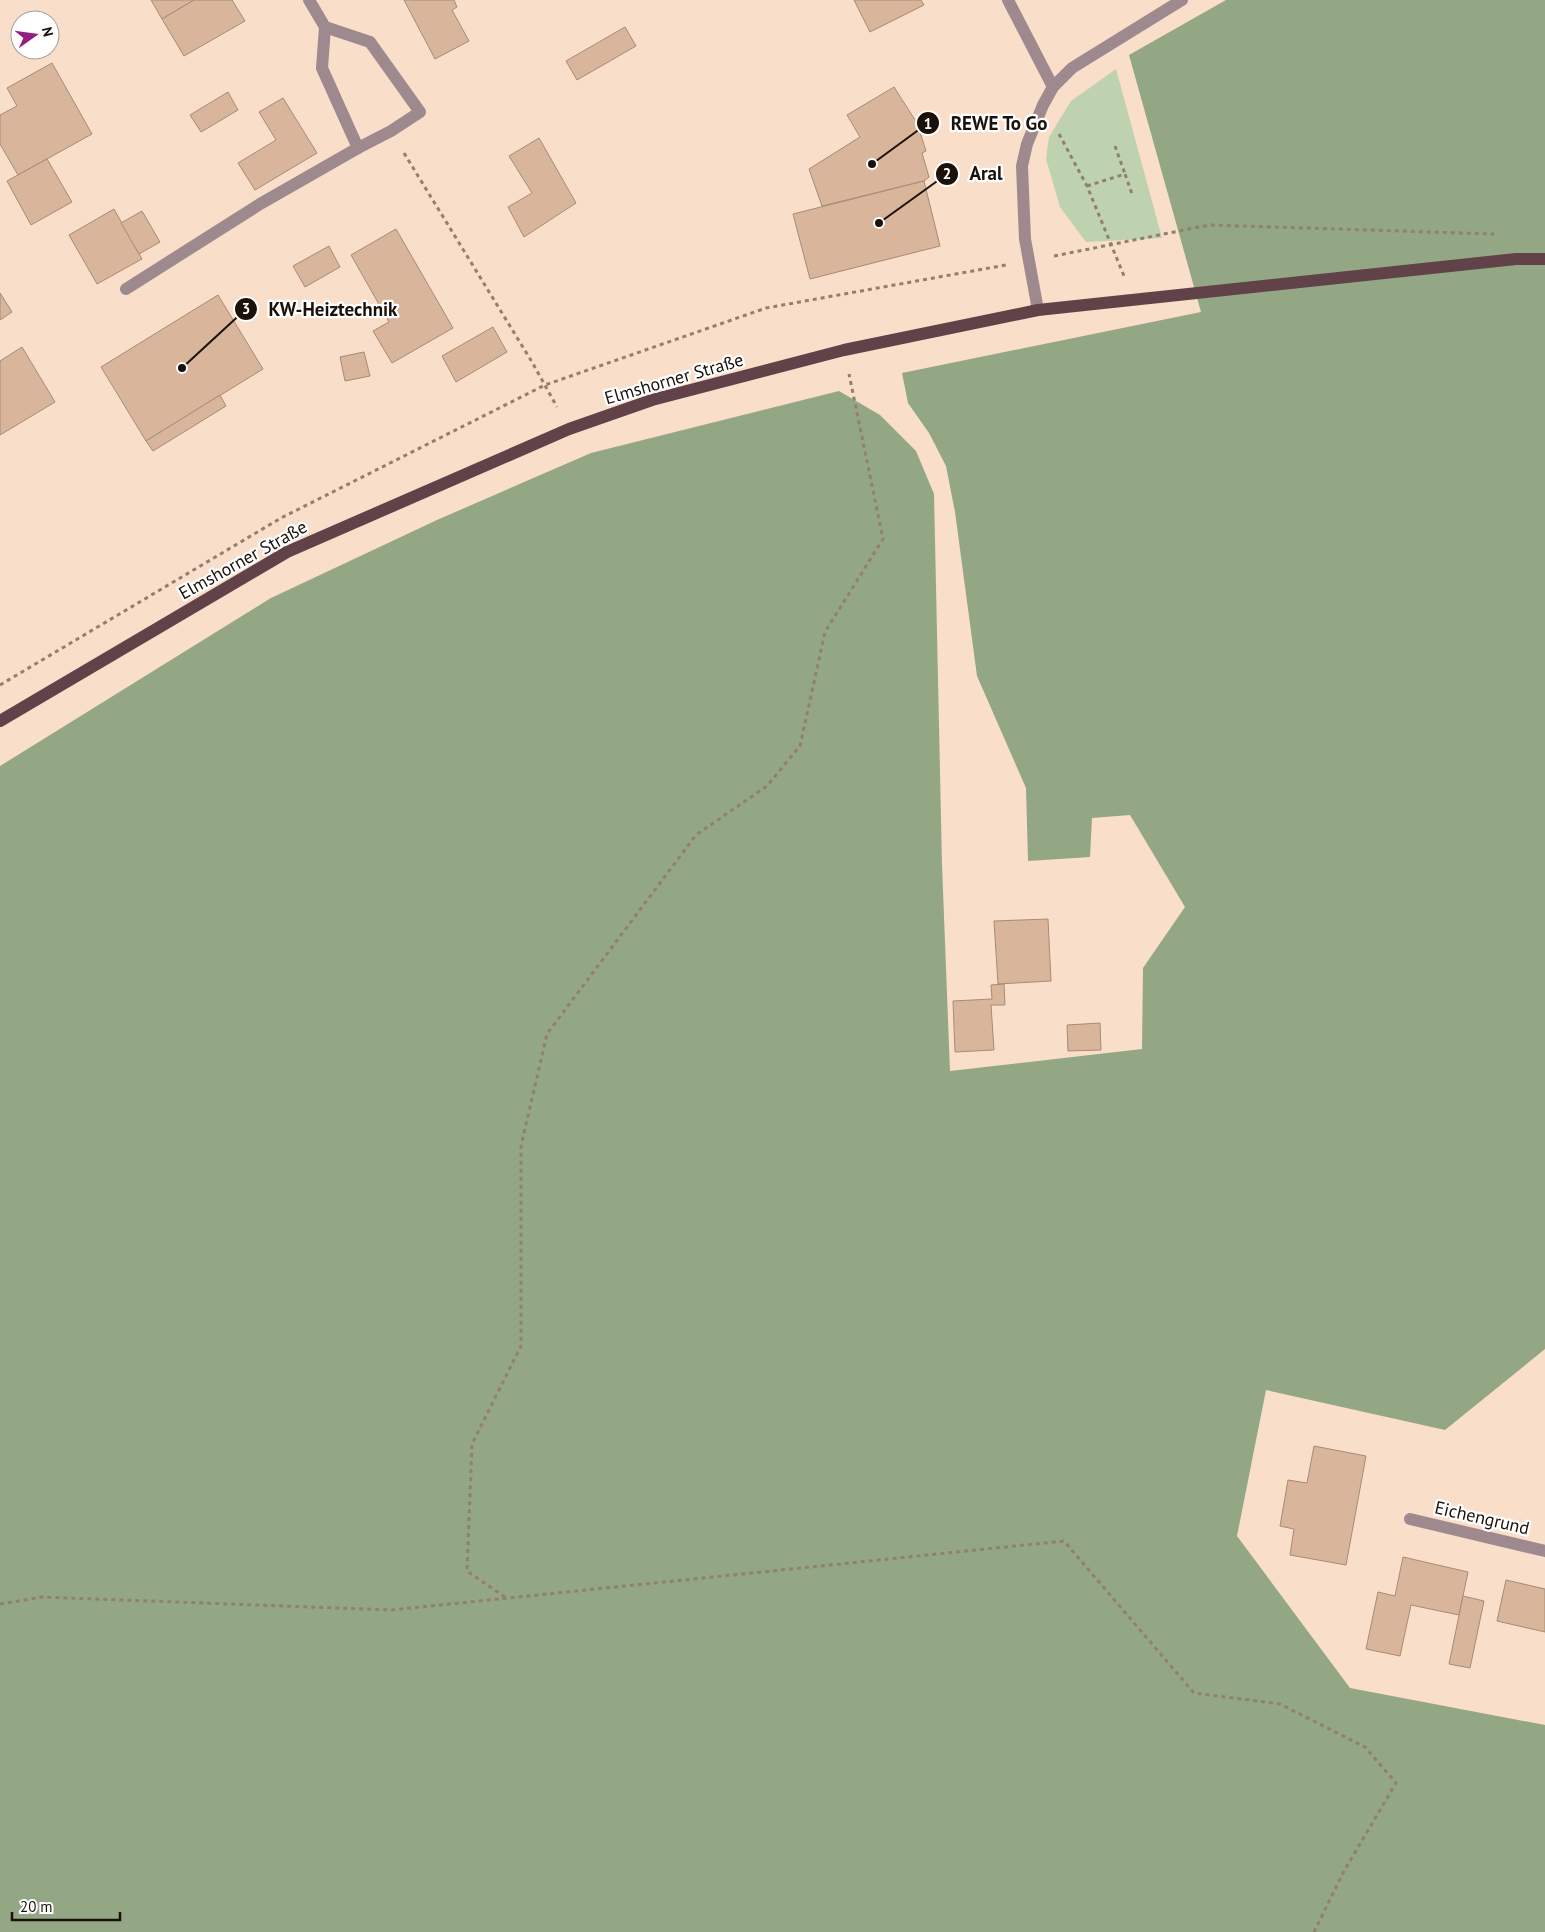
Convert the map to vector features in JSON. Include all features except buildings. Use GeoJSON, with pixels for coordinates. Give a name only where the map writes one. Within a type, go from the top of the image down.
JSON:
{"type":"FeatureCollection","features":[{"type":"Feature","properties":{"kind":"main road","name":"Elmshorner Straße"},"geometry":{"type":"LineString","coordinates":[[0,721],[287,552],[569,430],[652,400],[844,350],[1038,310],[1133,298],[1506,260],[1545,259]]}},
{"type":"Feature","properties":{"kind":"street"},"geometry":{"type":"LineString","coordinates":[[309,0],[325,27],[322,68],[358,148]]}},
{"type":"Feature","properties":{"kind":"street"},"geometry":{"type":"LineString","coordinates":[[1008,0],[1053,87]]}},
{"type":"Feature","properties":{"kind":"street"},"geometry":{"type":"LineString","coordinates":[[1038,310],[1025,239],[1022,166],[1034,124],[1053,87],[1072,68],[1182,0]]}},
{"type":"Feature","properties":{"kind":"street"},"geometry":{"type":"LineString","coordinates":[[126,289],[260,204],[391,131],[420,112],[370,42],[325,27]]}},
{"type":"Feature","properties":{"kind":"street","name":"Eichengrund"},"geometry":{"type":"LineString","coordinates":[[1410,1519],[1545,1551]]}},
{"type":"Feature","properties":{"kind":"path"},"geometry":{"type":"LineString","coordinates":[[1043,105],[1086,186],[1133,298]]}},
{"type":"Feature","properties":{"kind":"path"},"geometry":{"type":"LineString","coordinates":[[391,131],[532,362],[569,430]]}},
{"type":"Feature","properties":{"kind":"path"},"geometry":{"type":"LineString","coordinates":[[1115,146],[1132,194]]}},
{"type":"Feature","properties":{"kind":"path"},"geometry":{"type":"LineString","coordinates":[[1086,186],[1125,174]]}},
{"type":"Feature","properties":{"kind":"path"},"geometry":{"type":"LineString","coordinates":[[506,1598],[467,1571],[472,1444],[521,1346],[521,1146],[547,1034],[696,835],[767,786],[800,746],[826,632],[883,540],[844,350]]}},
{"type":"Feature","properties":{"kind":"path"},"geometry":{"type":"LineString","coordinates":[[0,1604],[42,1597],[391,1610],[1064,1541],[1194,1693],[1280,1704],[1365,1747],[1396,1783],[1344,1871],[1314,1932]]}},
{"type":"Feature","properties":{"kind":"green space"},"geometry":{"type":"Polygon","coordinates":[[[1226,0],[1545,0],[1545,1349],[1445,1430],[1266,1390],[1237,1536],[1350,1688],[1545,1725],[1545,1932],[0,1932],[0,766],[271,598],[437,520],[591,453],[839,391],[880,415],[916,451],[934,494],[942,865],[950,1071],[1142,1049],[1143,968],[1185,907],[1130,815],[1092,818],[1090,857],[1028,861],[1026,788],[977,676],[955,512],[946,466],[929,433],[908,403],[902,373],[1201,312],[1129,55],[1226,0]]]}},
{"type":"Feature","properties":{"kind":"green space"},"geometry":{"type":"Polygon","coordinates":[[[1116,69],[1162,238],[1086,242],[1060,207],[1046,159],[1049,137],[1071,101],[1116,69]]]}},
{"type":"Feature","properties":{"kind":"place","name":"REWE To Go"},"geometry":{"type":"Point","coordinates":[872,164]}},
{"type":"Feature","properties":{"kind":"place","name":"Aral"},"geometry":{"type":"Point","coordinates":[879,223]}},
{"type":"Feature","properties":{"kind":"place","name":"KW-Heiztechnik"},"geometry":{"type":"Point","coordinates":[182,368]}}]}
